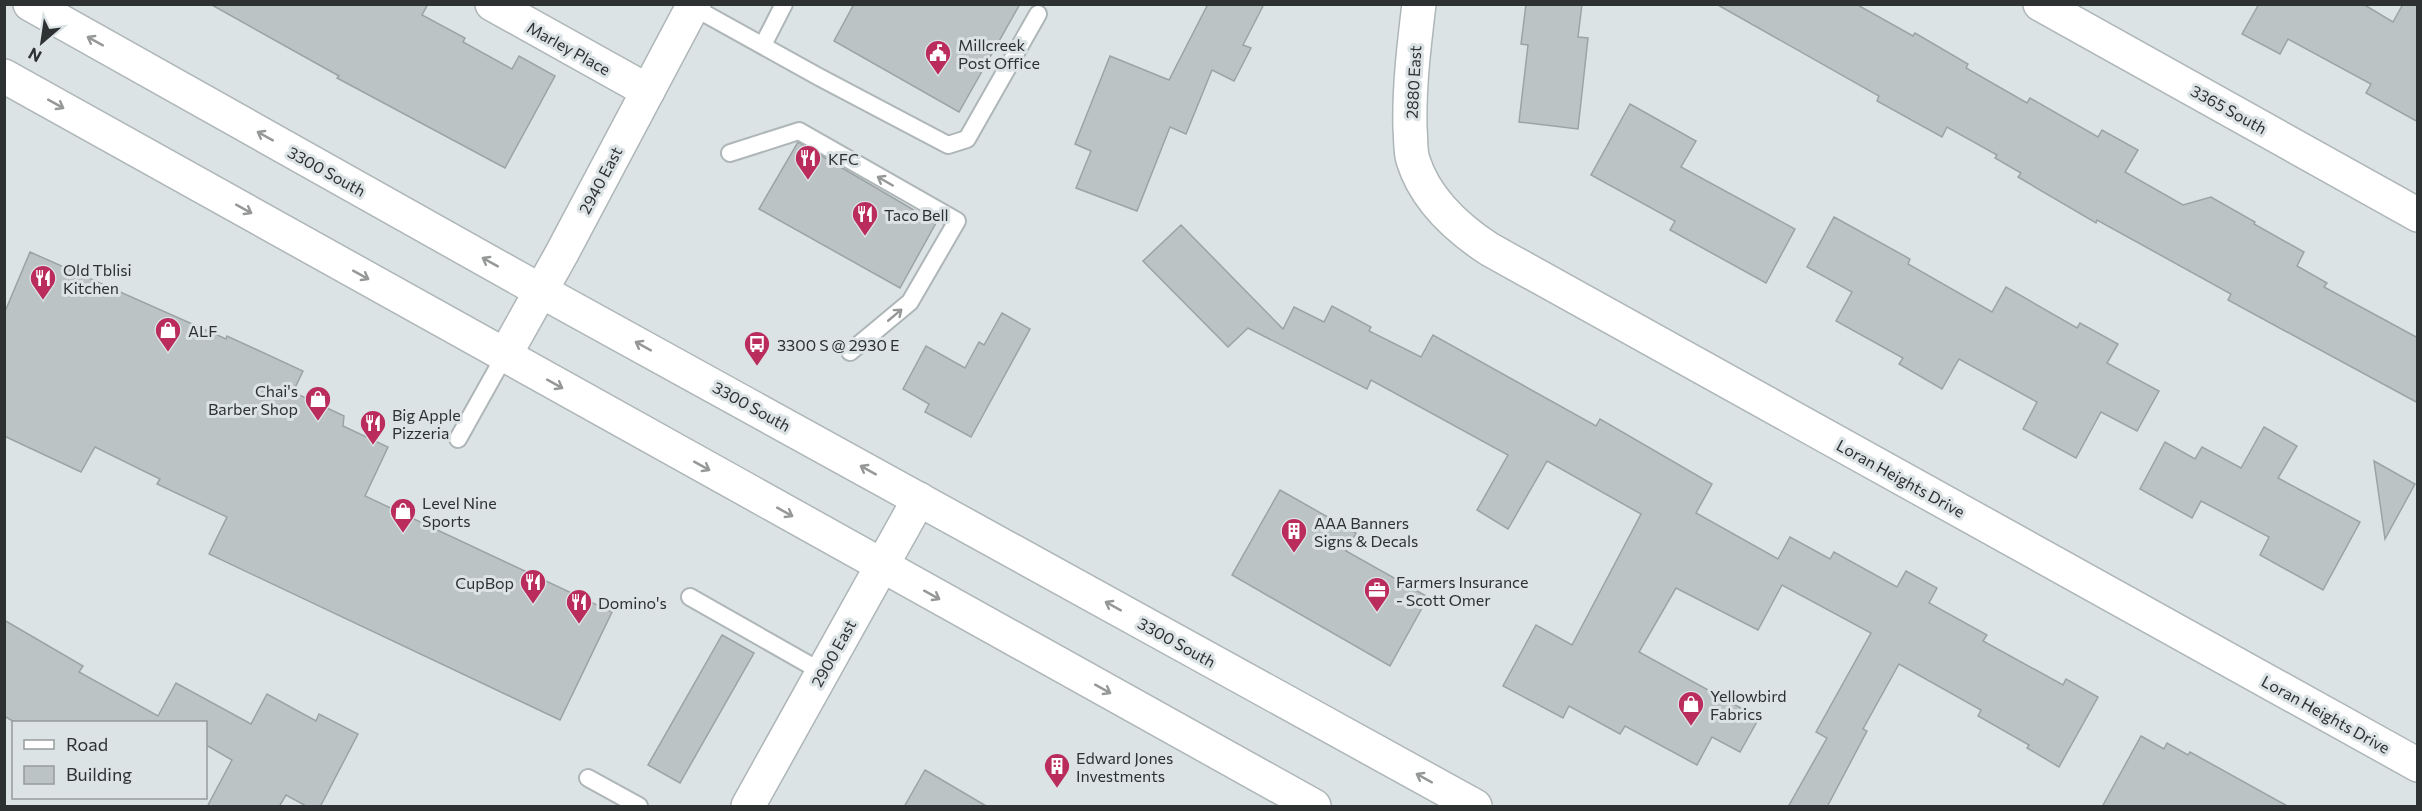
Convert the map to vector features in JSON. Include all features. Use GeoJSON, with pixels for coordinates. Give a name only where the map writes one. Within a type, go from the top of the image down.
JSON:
{"type":"FeatureCollection","features":[{"type":"Feature","properties":{"kind":"main road","name":"3300 South"},"geometry":{"type":"LineString","coordinates":[[30,4],[541,291],[1475,807]]}},
{"type":"Feature","properties":{"kind":"main road","name":"Marley Place"},"geometry":{"type":"LineString","coordinates":[[492,4],[648,91]]}},
{"type":"Feature","properties":{"kind":"main road","name":"2880 East"},"geometry":{"type":"LineString","coordinates":[[1413,160],[1410,77],[1419,4]]}},
{"type":"Feature","properties":{"kind":"main road","name":"3365 South"},"geometry":{"type":"LineString","coordinates":[[2040,4],[2418,216]]}},
{"type":"Feature","properties":{"kind":"main road","name":"2940 East"},"geometry":{"type":"LineString","coordinates":[[505,355],[693,6]]}},
{"type":"Feature","properties":{"kind":"main road"},"geometry":{"type":"LineString","coordinates":[[4,76],[881,566],[1293,801]]}},
{"type":"Feature","properties":{"kind":"main road","name":"Loran Heights Drive"},"geometry":{"type":"LineString","coordinates":[[1413,160],[1425,187],[1443,212],[1465,233],[1489,249],[2418,765]]}},
{"type":"Feature","properties":{"kind":"main road","name":"2900 East"},"geometry":{"type":"LineString","coordinates":[[750,806],[919,499]]}},
{"type":"Feature","properties":{"kind":"lane"},"geometry":{"type":"LineString","coordinates":[[763,45],[784,4]]}},
{"type":"Feature","properties":{"kind":"lane"},"geometry":{"type":"LineString","coordinates":[[693,6],[819,77],[948,145],[967,139],[1038,14]]}},
{"type":"Feature","properties":{"kind":"lane"},"geometry":{"type":"LineString","coordinates":[[730,153],[799,131],[957,221],[910,302],[850,352]]}},
{"type":"Feature","properties":{"kind":"lane"},"geometry":{"type":"LineString","coordinates":[[458,439],[505,355]]}},
{"type":"Feature","properties":{"kind":"lane"},"geometry":{"type":"LineString","coordinates":[[690,597],[822,672]]}},
{"type":"Feature","properties":{"kind":"lane"},"geometry":{"type":"LineString","coordinates":[[588,778],[639,807]]}},
{"type":"Feature","properties":{"kind":"building"},"geometry":{"type":"Polygon","coordinates":[[[210,4],[428,4],[422,15],[465,38],[463,42],[512,69],[519,56],[555,76],[505,168],[337,78],[339,76],[210,4]]]}},
{"type":"Feature","properties":{"kind":"building","name":"Millcreek Post Office"},"geometry":{"type":"Polygon","coordinates":[[[854,4],[1020,4],[959,112],[834,41],[854,4]]]}},
{"type":"Feature","properties":{"kind":"building"},"geometry":{"type":"Polygon","coordinates":[[[1208,4],[1264,4],[1243,45],[1251,48],[1234,81],[1212,70],[1186,134],[1170,127],[1137,211],[1076,188],[1091,151],[1075,144],[1110,56],[1169,80],[1208,4]]]}},
{"type":"Feature","properties":{"kind":"building"},"geometry":{"type":"Polygon","coordinates":[[[1526,4],[1582,4],[1578,37],[1588,38],[1578,129],[1519,122],[1528,45],[1521,44],[1526,4]]]}},
{"type":"Feature","properties":{"kind":"building"},"geometry":{"type":"Polygon","coordinates":[[[1716,4],[1856,4],[1913,36],[1915,33],[1968,64],[1966,68],[2027,103],[2030,98],[2098,137],[2102,130],[2138,150],[2125,172],[2183,205],[2211,197],[2304,252],[2297,266],[2327,283],[2324,287],[2418,338],[2418,403],[2228,300],[2231,294],[2097,220],[2096,223],[2018,177],[2021,173],[1995,158],[1997,155],[1947,127],[1942,137],[1877,101],[1879,96],[1716,4]]]}},
{"type":"Feature","properties":{"kind":"building"},"geometry":{"type":"Polygon","coordinates":[[[2259,4],[2363,4],[2393,22],[2403,4],[2418,4],[2418,122],[2366,93],[2371,84],[2288,39],[2280,54],[2242,34],[2259,4]]]}},
{"type":"Feature","properties":{"kind":"building"},"geometry":{"type":"Polygon","coordinates":[[[1630,104],[1696,141],[1681,167],[1795,229],[1766,283],[1670,230],[1675,221],[1591,175],[1630,104]]]}},
{"type":"Feature","properties":{"kind":"building"},"geometry":{"type":"Polygon","coordinates":[[[798,142],[936,223],[900,288],[759,209],[798,142]]]}},
{"type":"Feature","properties":{"kind":"building"},"geometry":{"type":"Polygon","coordinates":[[[1834,217],[1910,259],[1908,264],[1992,312],[2006,287],[2077,328],[2080,323],[2118,344],[2107,363],[2159,391],[2137,431],[2101,412],[2076,458],[2023,429],[2037,402],[1959,359],[1942,389],[1899,364],[1903,358],[1836,321],[1852,292],[1807,267],[1834,217]]]}},
{"type":"Feature","properties":{"kind":"building"},"geometry":{"type":"Polygon","coordinates":[[[1181,225],[1283,329],[1294,307],[1324,322],[1332,306],[1371,327],[1369,331],[1421,357],[1433,335],[1596,426],[1600,419],[1712,484],[1696,513],[1778,559],[1790,537],[1830,559],[1834,552],[1897,587],[1906,571],[1937,588],[1929,603],[1987,635],[1983,641],[2063,685],[2066,679],[2098,697],[2059,767],[2027,748],[2029,745],[1978,716],[1981,710],[1899,664],[1863,729],[1867,731],[1827,807],[1788,807],[1827,738],[1816,732],[1871,633],[1782,585],[1758,630],[1676,588],[1639,652],[1759,718],[1740,752],[1712,737],[1697,765],[1625,726],[1620,734],[1569,706],[1563,718],[1503,686],[1536,625],[1572,645],[1641,514],[1547,461],[1508,529],[1477,510],[1508,455],[1371,380],[1367,389],[1248,328],[1228,347],[1143,261],[1181,225]]]}},
{"type":"Feature","properties":{"kind":"building"},"geometry":{"type":"Polygon","coordinates":[[[30,252],[303,371],[293,392],[344,416],[343,426],[388,447],[365,496],[612,612],[560,720],[209,554],[227,517],[157,484],[160,479],[95,447],[81,472],[4,436],[4,314],[30,252]]]}},
{"type":"Feature","properties":{"kind":"building"},"geometry":{"type":"Polygon","coordinates":[[[1002,313],[1030,329],[971,437],[925,412],[929,404],[903,389],[926,346],[965,368],[979,342],[984,345],[1002,313]]]}},
{"type":"Feature","properties":{"kind":"building"},"geometry":{"type":"Polygon","coordinates":[[[2264,427],[2297,446],[2278,478],[2360,522],[2323,590],[2260,555],[2269,537],[2201,501],[2192,518],[2140,489],[2165,442],[2195,459],[2202,447],[2241,468],[2264,427]]]}},
{"type":"Feature","properties":{"kind":"building"},"geometry":{"type":"Polygon","coordinates":[[[2374,461],[2415,484],[2385,539],[2374,461]]]}},
{"type":"Feature","properties":{"kind":"building"},"geometry":{"type":"Polygon","coordinates":[[[1280,490],[1356,533],[1346,551],[1428,597],[1390,666],[1232,575],[1280,490]]]}},
{"type":"Feature","properties":{"kind":"building"},"geometry":{"type":"Polygon","coordinates":[[[4,620],[83,666],[79,672],[158,716],[176,683],[251,724],[267,694],[316,721],[319,714],[358,734],[320,807],[308,807],[286,795],[279,807],[207,807],[232,760],[207,746],[207,721],[13,721],[4,716],[4,620]]]}},
{"type":"Feature","properties":{"kind":"building"},"geometry":{"type":"Polygon","coordinates":[[[722,635],[754,653],[680,783],[648,765],[722,635]]]}},
{"type":"Feature","properties":{"kind":"building"},"geometry":{"type":"Polygon","coordinates":[[[2141,736],[2164,749],[2167,743],[2188,755],[2190,752],[2289,807],[2102,807],[2141,736]]]}},
{"type":"Feature","properties":{"kind":"building"},"geometry":{"type":"Polygon","coordinates":[[[925,770],[988,807],[904,807],[925,770]]]}},
{"type":"Feature","properties":{"kind":"place","name":"Millcreek Post Office"},"geometry":{"type":"Point","coordinates":[938,76]}},
{"type":"Feature","properties":{"kind":"place","name":"KFC"},"geometry":{"type":"Point","coordinates":[808,181]}},
{"type":"Feature","properties":{"kind":"place","name":"Taco Bell"},"geometry":{"type":"Point","coordinates":[865,237]}},
{"type":"Feature","properties":{"kind":"place","name":"Old Tblisi Kitchen"},"geometry":{"type":"Point","coordinates":[43,301]}},
{"type":"Feature","properties":{"kind":"place","name":"ALF"},"geometry":{"type":"Point","coordinates":[168,353]}},
{"type":"Feature","properties":{"kind":"place","name":"3300 S @ 2930 E"},"geometry":{"type":"Point","coordinates":[757,367]}},
{"type":"Feature","properties":{"kind":"place","name":"Chai's Barber Shop"},"geometry":{"type":"Point","coordinates":[318,422]}},
{"type":"Feature","properties":{"kind":"place","name":"Big Apple Pizzeria"},"geometry":{"type":"Point","coordinates":[373,446]}},
{"type":"Feature","properties":{"kind":"place","name":"Level Nine Sports"},"geometry":{"type":"Point","coordinates":[403,534]}},
{"type":"Feature","properties":{"kind":"place","name":"AAA Banners Signs & Decals"},"geometry":{"type":"Point","coordinates":[1294,554]}},
{"type":"Feature","properties":{"kind":"place","name":"CupBop"},"geometry":{"type":"Point","coordinates":[533,605]}},
{"type":"Feature","properties":{"kind":"place","name":"Farmers Insurance - Scott Omer"},"geometry":{"type":"Point","coordinates":[1377,613]}},
{"type":"Feature","properties":{"kind":"place","name":"Domino's"},"geometry":{"type":"Point","coordinates":[579,625]}},
{"type":"Feature","properties":{"kind":"place","name":"Yellowbird Fabrics"},"geometry":{"type":"Point","coordinates":[1691,727]}},
{"type":"Feature","properties":{"kind":"place","name":"Edward Jones Investments"},"geometry":{"type":"Point","coordinates":[1057,789]}}]}
